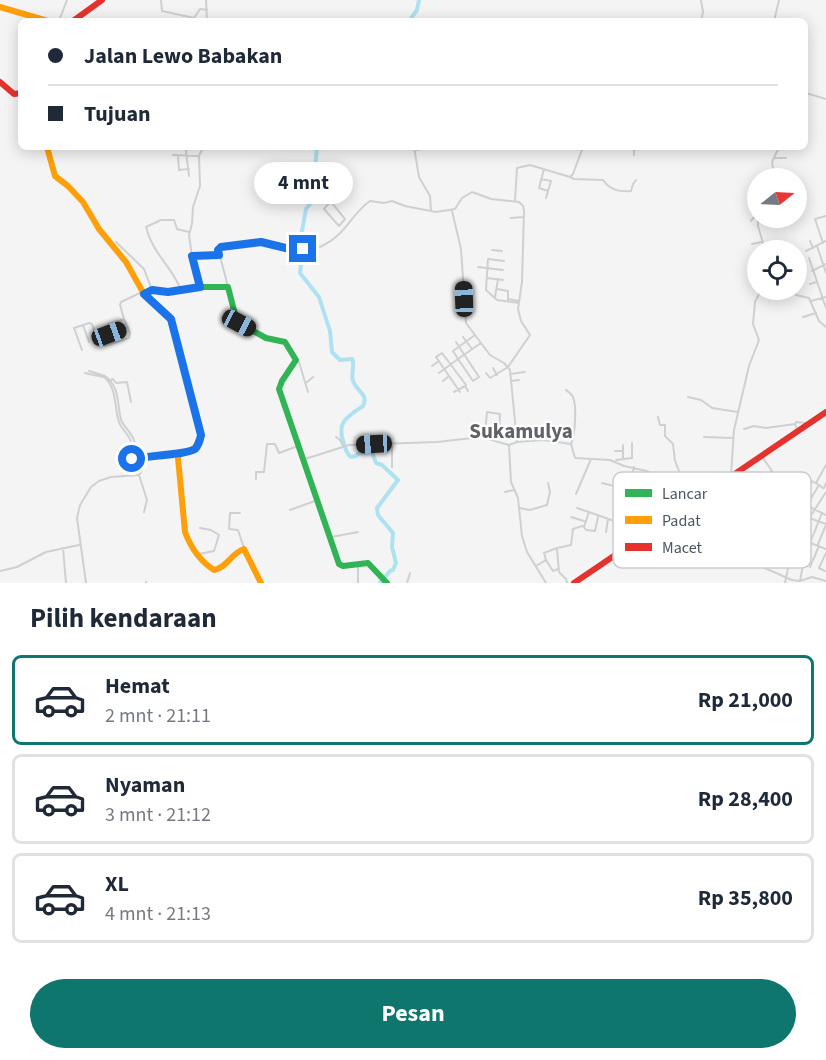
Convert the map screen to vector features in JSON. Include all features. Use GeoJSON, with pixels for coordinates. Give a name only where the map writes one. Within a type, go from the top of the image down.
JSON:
{"type":"FeatureCollection","features":[{"type":"Feature","properties":{"kind":"street"},"geometry":{"type":"LineString","coordinates":[[60,18],[67,0]]}},
{"type":"Feature","properties":{"kind":"street"},"geometry":{"type":"LineString","coordinates":[[77,18],[102,0]]}},
{"type":"Feature","properties":{"kind":"street"},"geometry":{"type":"LineString","coordinates":[[160,0],[161,10],[194,18],[200,9],[207,10]]}},
{"type":"Feature","properties":{"kind":"street"},"geometry":{"type":"LineString","coordinates":[[206,0],[207,18]]}},
{"type":"Feature","properties":{"kind":"street"},"geometry":{"type":"LineString","coordinates":[[701,0],[702,18]]}},
{"type":"Feature","properties":{"kind":"street"},"geometry":{"type":"LineString","coordinates":[[775,18],[779,0]]}},
{"type":"Feature","properties":{"kind":"street"},"geometry":{"type":"LineString","coordinates":[[0,7],[38,18]]}},
{"type":"Feature","properties":{"kind":"street"},"geometry":{"type":"LineString","coordinates":[[0,82],[14,94],[18,93]]}},
{"type":"Feature","properties":{"kind":"street"},"geometry":{"type":"LineString","coordinates":[[808,94],[826,99]]}},
{"type":"Feature","properties":{"kind":"street"},"geometry":{"type":"LineString","coordinates":[[48,150],[55,176],[81,199],[115,252],[126,262],[143,293],[171,319],[200,430],[200,440],[195,448],[179,455],[172,453],[134,459]]}},
{"type":"Feature","properties":{"kind":"street"},"geometry":{"type":"LineString","coordinates":[[186,150],[189,176]]}},
{"type":"Feature","properties":{"kind":"street"},"geometry":{"type":"LineString","coordinates":[[200,150],[200,186],[193,207],[189,232],[200,287]]}},
{"type":"Feature","properties":{"kind":"street"},"geometry":{"type":"LineString","coordinates":[[415,150],[419,177],[430,196],[432,211]]}},
{"type":"Feature","properties":{"kind":"street"},"geometry":{"type":"LineString","coordinates":[[570,177],[582,150]]}},
{"type":"Feature","properties":{"kind":"street"},"geometry":{"type":"LineString","coordinates":[[634,150],[634,155]]}},
{"type":"Feature","properties":{"kind":"street"},"geometry":{"type":"LineString","coordinates":[[773,168],[773,158],[777,150]]}},
{"type":"Feature","properties":{"kind":"street"},"geometry":{"type":"LineString","coordinates":[[189,169],[179,170],[176,156],[199,156]]}},
{"type":"Feature","properties":{"kind":"street"},"geometry":{"type":"LineString","coordinates":[[773,158],[786,158]]}},
{"type":"Feature","properties":{"kind":"street"},"geometry":{"type":"LineString","coordinates":[[515,201],[517,168],[530,165],[574,179],[603,180],[608,187],[618,192],[631,191],[636,180]]}},
{"type":"Feature","properties":{"kind":"street"},"geometry":{"type":"LineString","coordinates":[[544,169],[539,188],[548,191]]}},
{"type":"Feature","properties":{"kind":"street"},"geometry":{"type":"LineString","coordinates":[[541,178],[551,181],[546,198]]}},
{"type":"Feature","properties":{"kind":"street"},"geometry":{"type":"LineString","coordinates":[[452,211],[463,197],[472,192],[491,199],[515,201],[523,206],[522,282],[519,302],[520,320],[530,335],[508,367],[490,379],[486,373]]}},
{"type":"Feature","properties":{"kind":"street"},"geometry":{"type":"LineString","coordinates":[[308,392],[299,362],[285,342],[267,338],[237,322],[218,250],[221,247],[253,242],[294,250],[321,246],[346,229],[363,207],[371,201],[384,203],[393,201],[403,206],[432,211],[452,211]]}},
{"type":"Feature","properties":{"kind":"street"},"geometry":{"type":"LineString","coordinates":[[329,203],[332,203],[345,219],[342,224],[338,226],[324,209],[329,203]]}},
{"type":"Feature","properties":{"kind":"street"},"geometry":{"type":"LineString","coordinates":[[452,211],[461,249],[466,322],[490,355],[508,367],[517,442]]}},
{"type":"Feature","properties":{"kind":"street"},"geometry":{"type":"LineString","coordinates":[[807,251],[824,242],[815,219],[826,216]]}},
{"type":"Feature","properties":{"kind":"street"},"geometry":{"type":"LineString","coordinates":[[511,218],[524,217]]}},
{"type":"Feature","properties":{"kind":"street"},"geometry":{"type":"LineString","coordinates":[[181,291],[154,248],[146,227],[161,220],[174,220],[177,229],[189,232]]}},
{"type":"Feature","properties":{"kind":"street"},"geometry":{"type":"LineString","coordinates":[[342,224],[346,229]]}},
{"type":"Feature","properties":{"kind":"street"},"geometry":{"type":"LineString","coordinates":[[810,241],[813,248]]}},
{"type":"Feature","properties":{"kind":"street"},"geometry":{"type":"LineString","coordinates":[[116,242],[145,271],[152,290]]}},
{"type":"Feature","properties":{"kind":"street"},"geometry":{"type":"LineString","coordinates":[[497,245],[497,260]]}},
{"type":"Feature","properties":{"kind":"street"},"geometry":{"type":"LineString","coordinates":[[817,246],[826,273]]}},
{"type":"Feature","properties":{"kind":"street"},"geometry":{"type":"LineString","coordinates":[[192,256],[219,255]]}},
{"type":"Feature","properties":{"kind":"street"},"geometry":{"type":"LineString","coordinates":[[809,258],[826,308]]}},
{"type":"Feature","properties":{"kind":"street"},"geometry":{"type":"LineString","coordinates":[[504,261],[488,259],[486,290],[495,298],[519,302]]}},
{"type":"Feature","properties":{"kind":"street"},"geometry":{"type":"LineString","coordinates":[[812,271],[825,265]]}},
{"type":"Feature","properties":{"kind":"street"},"geometry":{"type":"LineString","coordinates":[[478,267],[503,270]]}},
{"type":"Feature","properties":{"kind":"street"},"geometry":{"type":"LineString","coordinates":[[487,278],[503,280]]}},
{"type":"Feature","properties":{"kind":"street"},"geometry":{"type":"LineString","coordinates":[[495,298],[498,279]]}},
{"type":"Feature","properties":{"kind":"street"},"geometry":{"type":"LineString","coordinates":[[810,284],[817,282]]}},
{"type":"Feature","properties":{"kind":"street"},"geometry":{"type":"LineString","coordinates":[[100,330],[105,346],[130,337],[121,302],[143,293],[152,290],[181,291],[200,287],[228,286]]}},
{"type":"Feature","properties":{"kind":"street"},"geometry":{"type":"LineString","coordinates":[[497,289],[508,291],[508,300]]}},
{"type":"Feature","properties":{"kind":"street"},"geometry":{"type":"LineString","coordinates":[[811,302],[824,297]]}},
{"type":"Feature","properties":{"kind":"street"},"geometry":{"type":"LineString","coordinates":[[807,298],[820,322],[826,327]]}},
{"type":"Feature","properties":{"kind":"street"},"geometry":{"type":"LineString","coordinates":[[731,472],[733,438],[738,412],[751,361],[759,340],[753,324],[756,300]]}},
{"type":"Feature","properties":{"kind":"street"},"geometry":{"type":"LineString","coordinates":[[803,317],[816,313]]}},
{"type":"Feature","properties":{"kind":"street"},"geometry":{"type":"LineString","coordinates":[[95,332],[124,319]]}},
{"type":"Feature","properties":{"kind":"street"},"geometry":{"type":"LineString","coordinates":[[82,350],[74,328],[91,323],[99,344]]}},
{"type":"Feature","properties":{"kind":"street"},"geometry":{"type":"LineString","coordinates":[[83,325],[89,342]]}},
{"type":"Feature","properties":{"kind":"street"},"geometry":{"type":"LineString","coordinates":[[109,334],[128,327]]}},
{"type":"Feature","properties":{"kind":"street"},"geometry":{"type":"LineString","coordinates":[[107,328],[113,344]]}},
{"type":"Feature","properties":{"kind":"street"},"geometry":{"type":"LineString","coordinates":[[453,351],[474,336]]}},
{"type":"Feature","properties":{"kind":"street"},"geometry":{"type":"LineString","coordinates":[[463,337],[472,350]]}},
{"type":"Feature","properties":{"kind":"street"},"geometry":{"type":"LineString","coordinates":[[454,392],[459,391],[478,375],[456,342]]}},
{"type":"Feature","properties":{"kind":"street"},"geometry":{"type":"LineString","coordinates":[[439,373],[480,344]]}},
{"type":"Feature","properties":{"kind":"street"},"geometry":{"type":"LineString","coordinates":[[450,347],[473,381]]}},
{"type":"Feature","properties":{"kind":"street"},"geometry":{"type":"LineString","coordinates":[[459,391],[436,357],[443,353],[468,391]]}},
{"type":"Feature","properties":{"kind":"street"},"geometry":{"type":"LineString","coordinates":[[296,360],[279,388],[339,565],[371,564],[385,581]]}},
{"type":"Feature","properties":{"kind":"street"},"geometry":{"type":"LineString","coordinates":[[432,366],[439,361]]}},
{"type":"Feature","properties":{"kind":"street"},"geometry":{"type":"LineString","coordinates":[[493,368],[497,375]]}},
{"type":"Feature","properties":{"kind":"street"},"geometry":{"type":"LineString","coordinates":[[87,372],[113,379],[116,383],[126,382],[131,402]]}},
{"type":"Feature","properties":{"kind":"street"},"geometry":{"type":"LineString","coordinates":[[510,374],[525,372]]}},
{"type":"Feature","properties":{"kind":"street"},"geometry":{"type":"LineString","coordinates":[[104,376],[111,383],[117,403]]}},
{"type":"Feature","properties":{"kind":"street"},"geometry":{"type":"LineString","coordinates":[[443,381],[450,376]]}},
{"type":"Feature","properties":{"kind":"street"},"geometry":{"type":"LineString","coordinates":[[306,383],[313,377]]}},
{"type":"Feature","properties":{"kind":"street"},"geometry":{"type":"LineString","coordinates":[[111,380],[115,387],[120,420],[134,441],[134,459],[147,500],[144,512]]}},
{"type":"Feature","properties":{"kind":"street"},"geometry":{"type":"LineString","coordinates":[[511,381],[519,380]]}},
{"type":"Feature","properties":{"kind":"street"},"geometry":{"type":"LineString","coordinates":[[566,390],[573,396],[574,401],[575,430],[571,444],[574,457],[614,460],[632,458],[632,443]]}},
{"type":"Feature","properties":{"kind":"street"},"geometry":{"type":"LineString","coordinates":[[688,398],[701,400],[712,408],[738,412]]}},
{"type":"Feature","properties":{"kind":"street"},"geometry":{"type":"LineString","coordinates":[[493,440],[495,435],[499,434],[500,414],[487,412],[485,433],[495,435]]}},
{"type":"Feature","properties":{"kind":"street"},"geometry":{"type":"LineString","coordinates":[[741,472],[826,414]]}},
{"type":"Feature","properties":{"kind":"street"},"geometry":{"type":"LineString","coordinates":[[658,417],[660,425],[665,425],[665,436],[673,444],[675,461],[680,472]]}},
{"type":"Feature","properties":{"kind":"street"},"geometry":{"type":"LineString","coordinates":[[744,429],[754,426],[766,428],[795,424],[799,421],[810,424]]}},
{"type":"Feature","properties":{"kind":"street"},"geometry":{"type":"LineString","coordinates":[[795,424],[797,432]]}},
{"type":"Feature","properties":{"kind":"street"},"geometry":{"type":"LineString","coordinates":[[739,472],[764,458],[810,424]]}},
{"type":"Feature","properties":{"kind":"street"},"geometry":{"type":"LineString","coordinates":[[336,437],[344,446]]}},
{"type":"Feature","properties":{"kind":"street"},"geometry":{"type":"LineString","coordinates":[[303,460],[344,446],[437,442],[481,437],[509,445],[517,442],[543,440],[571,444]]}},
{"type":"Feature","properties":{"kind":"street"},"geometry":{"type":"LineString","coordinates":[[704,437],[733,438]]}},
{"type":"Feature","properties":{"kind":"street"},"geometry":{"type":"LineString","coordinates":[[256,479],[256,472],[264,472],[267,444],[274,443],[279,453],[298,446]]}},
{"type":"Feature","properties":{"kind":"street"},"geometry":{"type":"LineString","coordinates":[[392,443],[393,467]]}},
{"type":"Feature","properties":{"kind":"street"},"geometry":{"type":"LineString","coordinates":[[509,445],[510,474],[518,498],[522,536],[527,552],[546,583]]}},
{"type":"Feature","properties":{"kind":"street"},"geometry":{"type":"LineString","coordinates":[[623,445],[623,459]]}},
{"type":"Feature","properties":{"kind":"street"},"geometry":{"type":"LineString","coordinates":[[615,451],[623,451]]}},
{"type":"Feature","properties":{"kind":"street"},"geometry":{"type":"LineString","coordinates":[[179,455],[185,531],[197,554],[205,564],[216,570],[224,567],[236,551],[244,549]]}},
{"type":"Feature","properties":{"kind":"street"},"geometry":{"type":"LineString","coordinates":[[139,475],[143,469],[145,457]]}},
{"type":"Feature","properties":{"kind":"street"},"geometry":{"type":"LineString","coordinates":[[764,458],[772,471]]}},
{"type":"Feature","properties":{"kind":"street"},"geometry":{"type":"LineString","coordinates":[[576,494],[591,459]]}},
{"type":"Feature","properties":{"kind":"street"},"geometry":{"type":"LineString","coordinates":[[614,460],[647,472]]}},
{"type":"Feature","properties":{"kind":"street"},"geometry":{"type":"LineString","coordinates":[[811,497],[826,465]]}},
{"type":"Feature","properties":{"kind":"street"},"geometry":{"type":"LineString","coordinates":[[633,472],[634,468]]}},
{"type":"Feature","properties":{"kind":"street"},"geometry":{"type":"LineString","coordinates":[[86,583],[77,513],[91,488],[99,481],[111,477],[139,475]]}},
{"type":"Feature","properties":{"kind":"street"},"geometry":{"type":"LineString","coordinates":[[811,483],[812,481],[825,490]]}},
{"type":"Feature","properties":{"kind":"street"},"geometry":{"type":"LineString","coordinates":[[519,508],[529,510],[547,505],[550,492],[548,483]]}},
{"type":"Feature","properties":{"kind":"street"},"geometry":{"type":"LineString","coordinates":[[602,483],[613,486]]}},
{"type":"Feature","properties":{"kind":"street"},"geometry":{"type":"LineString","coordinates":[[811,516],[825,490],[826,483]]}},
{"type":"Feature","properties":{"kind":"street"},"geometry":{"type":"LineString","coordinates":[[504,492],[514,490]]}},
{"type":"Feature","properties":{"kind":"street"},"geometry":{"type":"LineString","coordinates":[[290,510],[318,500]]}},
{"type":"Feature","properties":{"kind":"street"},"geometry":{"type":"LineString","coordinates":[[577,508],[613,520]]}},
{"type":"Feature","properties":{"kind":"street"},"geometry":{"type":"LineString","coordinates":[[811,508],[824,514]]}},
{"type":"Feature","properties":{"kind":"street"},"geometry":{"type":"LineString","coordinates":[[826,510],[818,521],[811,543],[826,549]]}},
{"type":"Feature","properties":{"kind":"street"},"geometry":{"type":"LineString","coordinates":[[583,527],[590,512]]}},
{"type":"Feature","properties":{"kind":"street"},"geometry":{"type":"LineString","coordinates":[[240,513],[230,513],[229,529],[238,530],[244,549],[261,583]]}},
{"type":"Feature","properties":{"kind":"street"},"geometry":{"type":"LineString","coordinates":[[568,527],[573,529],[583,527],[586,530],[595,531],[598,517]]}},
{"type":"Feature","properties":{"kind":"street"},"geometry":{"type":"LineString","coordinates":[[571,518],[585,521]]}},
{"type":"Feature","properties":{"kind":"street"},"geometry":{"type":"LineString","coordinates":[[811,518],[826,524],[811,564]]}},
{"type":"Feature","properties":{"kind":"street"},"geometry":{"type":"LineString","coordinates":[[606,532],[608,519]]}},
{"type":"Feature","properties":{"kind":"street"},"geometry":{"type":"LineString","coordinates":[[197,554],[214,551],[219,535],[211,530],[200,528]]}},
{"type":"Feature","properties":{"kind":"street"},"geometry":{"type":"LineString","coordinates":[[558,568],[553,571],[543,554],[571,544],[573,529]]}},
{"type":"Feature","properties":{"kind":"street"},"geometry":{"type":"LineString","coordinates":[[331,537],[358,532]]}},
{"type":"Feature","properties":{"kind":"street"},"geometry":{"type":"LineString","coordinates":[[0,571],[17,567],[46,552],[80,545]]}},
{"type":"Feature","properties":{"kind":"street"},"geometry":{"type":"LineString","coordinates":[[64,547],[66,583]]}},
{"type":"Feature","properties":{"kind":"street"},"geometry":{"type":"LineString","coordinates":[[557,548],[558,568],[567,583]]}},
{"type":"Feature","properties":{"kind":"street"},"geometry":{"type":"LineString","coordinates":[[552,550],[557,558]]}},
{"type":"Feature","properties":{"kind":"street"},"geometry":{"type":"LineString","coordinates":[[825,571],[819,568],[826,554]]}},
{"type":"Feature","properties":{"kind":"street"},"geometry":{"type":"LineString","coordinates":[[574,583],[613,558]]}},
{"type":"Feature","properties":{"kind":"street"},"geometry":{"type":"LineString","coordinates":[[580,583],[613,558]]}},
{"type":"Feature","properties":{"kind":"street"},"geometry":{"type":"LineString","coordinates":[[536,566],[546,560]]}},
{"type":"Feature","properties":{"kind":"street"},"geometry":{"type":"LineString","coordinates":[[358,564],[358,583]]}},
{"type":"Feature","properties":{"kind":"street"},"geometry":{"type":"LineString","coordinates":[[768,568],[800,581],[812,577],[826,581]]}},
{"type":"Feature","properties":{"kind":"street"},"geometry":{"type":"LineString","coordinates":[[785,583],[788,578],[787,568]]}},
{"type":"Feature","properties":{"kind":"street"},"geometry":{"type":"LineString","coordinates":[[800,581],[802,568]]}},
{"type":"Feature","properties":{"kind":"street"},"geometry":{"type":"LineString","coordinates":[[407,583],[410,573]]}},
{"type":"Feature","properties":{"kind":"waterway"},"geometry":{"type":"LineString","coordinates":[[411,18],[417,10],[419,0]]}},
{"type":"Feature","properties":{"kind":"waterway"},"geometry":{"type":"LineString","coordinates":[[317,150],[315,168],[319,189],[316,197],[306,209],[300,242],[302,256],[300,273],[319,297],[330,331],[332,352],[340,360],[352,359],[353,381],[365,399],[363,406],[347,417],[342,426],[346,451],[351,457],[359,453],[372,452],[376,463],[382,465],[398,480],[377,508],[378,515],[393,533],[392,547],[396,563],[393,570],[380,583]]}},
{"type":"Feature","properties":{"kind":"traffic: fast"},"geometry":{"type":"LineString","coordinates":[[144,294],[152,290],[168,292],[198,287],[228,287],[237,322],[266,338],[285,342],[296,360],[279,389],[339,564],[343,566],[368,563],[387,583]]}},
{"type":"Feature","properties":{"kind":"traffic: slow"},"geometry":{"type":"LineString","coordinates":[[0,7],[38,18]]}},
{"type":"Feature","properties":{"kind":"traffic: slow"},"geometry":{"type":"LineString","coordinates":[[48,150],[55,176],[83,202],[99,229],[126,262],[144,294],[171,319],[201,435],[195,448],[179,455],[178,458],[185,532],[190,543],[196,554],[214,570],[223,566],[244,549],[261,583]]}},
{"type":"Feature","properties":{"kind":"traffic: jam"},"geometry":{"type":"LineString","coordinates":[[77,18],[102,0]]}},
{"type":"Feature","properties":{"kind":"traffic: jam"},"geometry":{"type":"LineString","coordinates":[[0,82],[14,94],[18,93]]}},
{"type":"Feature","properties":{"kind":"traffic: jam"},"geometry":{"type":"LineString","coordinates":[[738,472],[826,412]]}},
{"type":"Feature","properties":{"kind":"traffic: jam"},"geometry":{"type":"LineString","coordinates":[[574,583],[613,557]]}},
{"type":"Feature","properties":{"kind":"district","name":"Sukamulya"},"geometry":{"type":"Point","coordinates":[521,431]}},
{"type":"Feature","properties":{"kind":"route"},"geometry":{"type":"LineString","coordinates":[[132,459],[172,453],[179,455],[195,448],[201,435],[171,319],[144,294],[152,290],[168,292],[200,287],[192,256],[219,255],[218,250],[221,247],[237,243],[261,242],[294,250],[303,249]]}}]}
